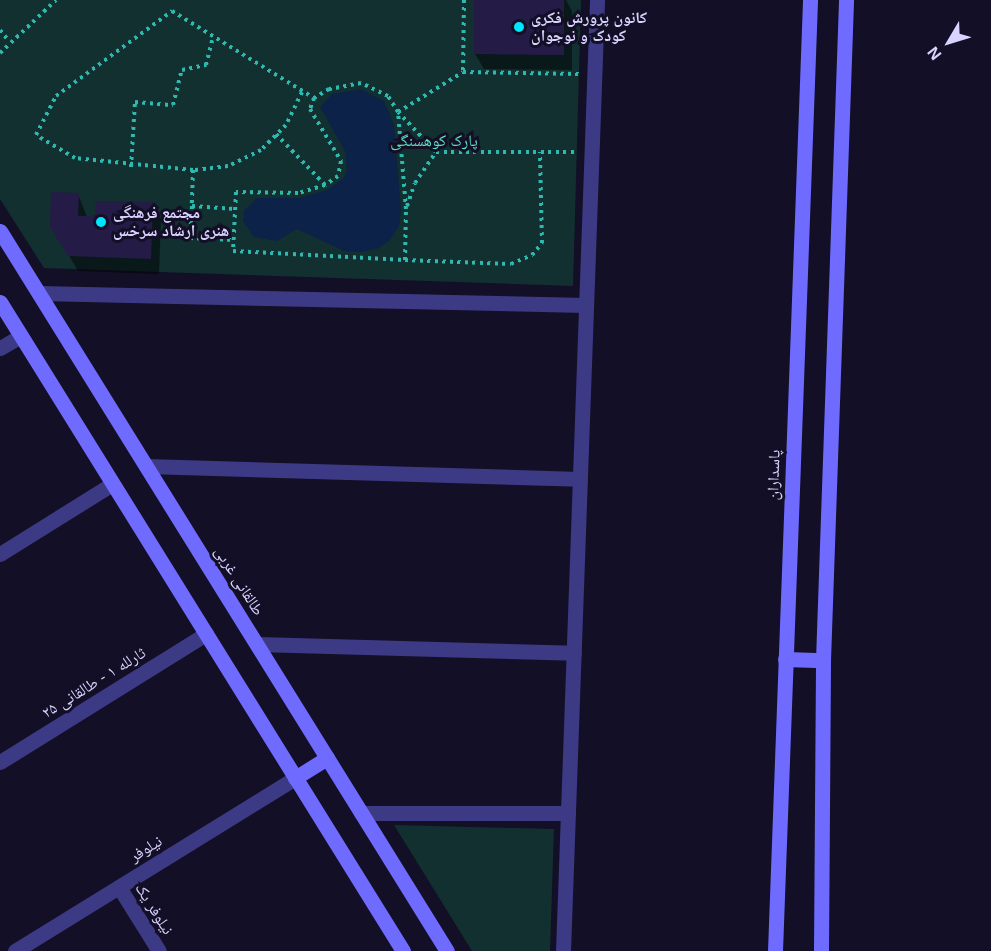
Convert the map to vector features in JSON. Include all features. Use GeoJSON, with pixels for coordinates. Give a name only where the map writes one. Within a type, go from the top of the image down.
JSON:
{"type":"FeatureCollection","features":[{"type":"Feature","properties":{"kind":"main road","name":"پاسداران"},"geometry":{"type":"LineString","coordinates":[[775,951],[810,0]]}},
{"type":"Feature","properties":{"kind":"main road"},"geometry":{"type":"LineString","coordinates":[[821,951],[823,660],[846,0]]}},
{"type":"Feature","properties":{"kind":"main road","name":"طالقانی غربی"},"geometry":{"type":"LineString","coordinates":[[0,231],[447,951]]}},
{"type":"Feature","properties":{"kind":"main road"},"geometry":{"type":"LineString","coordinates":[[0,302],[403,951]]}},
{"type":"Feature","properties":{"kind":"main road"},"geometry":{"type":"LineString","coordinates":[[785,659],[823,660]]}},
{"type":"Feature","properties":{"kind":"main road"},"geometry":{"type":"LineString","coordinates":[[295,778],[327,758]]}},
{"type":"Feature","properties":{"kind":"street"},"geometry":{"type":"LineString","coordinates":[[563,951],[597,0]]}},
{"type":"Feature","properties":{"kind":"street"},"geometry":{"type":"LineString","coordinates":[[39,293],[586,305]]}},
{"type":"Feature","properties":{"kind":"street"},"geometry":{"type":"LineString","coordinates":[[0,348],[21,336]]}},
{"type":"Feature","properties":{"kind":"street"},"geometry":{"type":"LineString","coordinates":[[146,466],[580,478]]}},
{"type":"Feature","properties":{"kind":"street"},"geometry":{"type":"LineString","coordinates":[[0,554],[112,484]]}},
{"type":"Feature","properties":{"kind":"street","name":"ثارلله ۱ - طالقانی ۲۵"},"geometry":{"type":"LineString","coordinates":[[0,762],[206,634]]}},
{"type":"Feature","properties":{"kind":"street"},"geometry":{"type":"LineString","coordinates":[[256,644],[574,653]]}},
{"type":"Feature","properties":{"kind":"street","name":"نیلوفر"},"geometry":{"type":"LineString","coordinates":[[15,951],[295,778]]}},
{"type":"Feature","properties":{"kind":"street"},"geometry":{"type":"LineString","coordinates":[[361,813],[568,813]]}},
{"type":"Feature","properties":{"kind":"street","name":"نیلوفر یک"},"geometry":{"type":"LineString","coordinates":[[119,887],[159,951]]}},
{"type":"Feature","properties":{"kind":"path"},"geometry":{"type":"LineString","coordinates":[[0,53],[9,41],[56,0]]}},
{"type":"Feature","properties":{"kind":"path"},"geometry":{"type":"LineString","coordinates":[[463,72],[464,0]]}},
{"type":"Feature","properties":{"kind":"path"},"geometry":{"type":"LineString","coordinates":[[302,92],[286,125],[261,150],[228,166],[194,170],[131,166],[75,158],[36,135],[56,96],[172,10],[314,98]]}},
{"type":"Feature","properties":{"kind":"path"},"geometry":{"type":"LineString","coordinates":[[0,30],[9,41]]}},
{"type":"Feature","properties":{"kind":"path"},"geometry":{"type":"LineString","coordinates":[[131,166],[135,102],[173,105],[182,70],[206,65],[213,36]]}},
{"type":"Feature","properties":{"kind":"path"},"geometry":{"type":"LineString","coordinates":[[398,112],[463,72],[595,75]]}},
{"type":"Feature","properties":{"kind":"path"},"geometry":{"type":"LineString","coordinates":[[540,152],[544,224],[542,243],[532,255],[511,264],[233,251],[236,192],[298,193],[325,185],[338,176],[341,161],[310,109],[314,98],[329,88],[361,83],[388,96],[398,112],[436,152],[540,152],[592,152]]}},
{"type":"Feature","properties":{"kind":"path"},"geometry":{"type":"LineString","coordinates":[[398,112],[406,209],[405,260]]}},
{"type":"Feature","properties":{"kind":"path"},"geometry":{"type":"LineString","coordinates":[[276,134],[325,185]]}},
{"type":"Feature","properties":{"kind":"path"},"geometry":{"type":"LineString","coordinates":[[406,209],[415,183],[436,152]]}},
{"type":"Feature","properties":{"kind":"path"},"geometry":{"type":"LineString","coordinates":[[194,170],[190,238],[234,240]]}},
{"type":"Feature","properties":{"kind":"path"},"geometry":{"type":"LineString","coordinates":[[192,206],[235,209]]}},
{"type":"Feature","properties":{"kind":"green space","name":"پارک کوهسنگی"},"geometry":{"type":"Polygon","coordinates":[[[0,0],[581,0],[573,286],[44,268],[0,199],[0,0]]]}},
{"type":"Feature","properties":{"kind":"green space"},"geometry":{"type":"Polygon","coordinates":[[[394,825],[554,829],[550,951],[472,951],[394,825]]]}},
{"type":"Feature","properties":{"kind":"water"},"geometry":{"type":"Polygon","coordinates":[[[361,89],[384,101],[394,125],[401,209],[399,226],[390,240],[377,249],[360,252],[344,251],[297,229],[277,241],[254,237],[243,221],[244,211],[257,198],[299,198],[327,190],[343,179],[347,170],[345,151],[320,107],[332,94],[361,89]]]}},
{"type":"Feature","properties":{"kind":"building","name":"کانون پرورش فکری کودک و نوجوان"},"geometry":{"type":"Polygon","coordinates":[[[474,0],[564,0],[564,55],[474,54],[474,0]]]}},
{"type":"Feature","properties":{"kind":"building","name":"مجتمع فرهنگی هنری ارشاد سرخس"},"geometry":{"type":"Polygon","coordinates":[[[51,192],[79,193],[78,216],[95,216],[96,201],[153,202],[151,259],[68,256],[50,227],[51,192]]]}},
{"type":"Feature","properties":{"kind":"place","name":"کانون پرورش فکری کودک و نوجوان"},"geometry":{"type":"Point","coordinates":[519,27]}},
{"type":"Feature","properties":{"kind":"place","name":"مجتمع فرهنگی هنری ارشاد سرخس"},"geometry":{"type":"Point","coordinates":[101,222]}}]}
